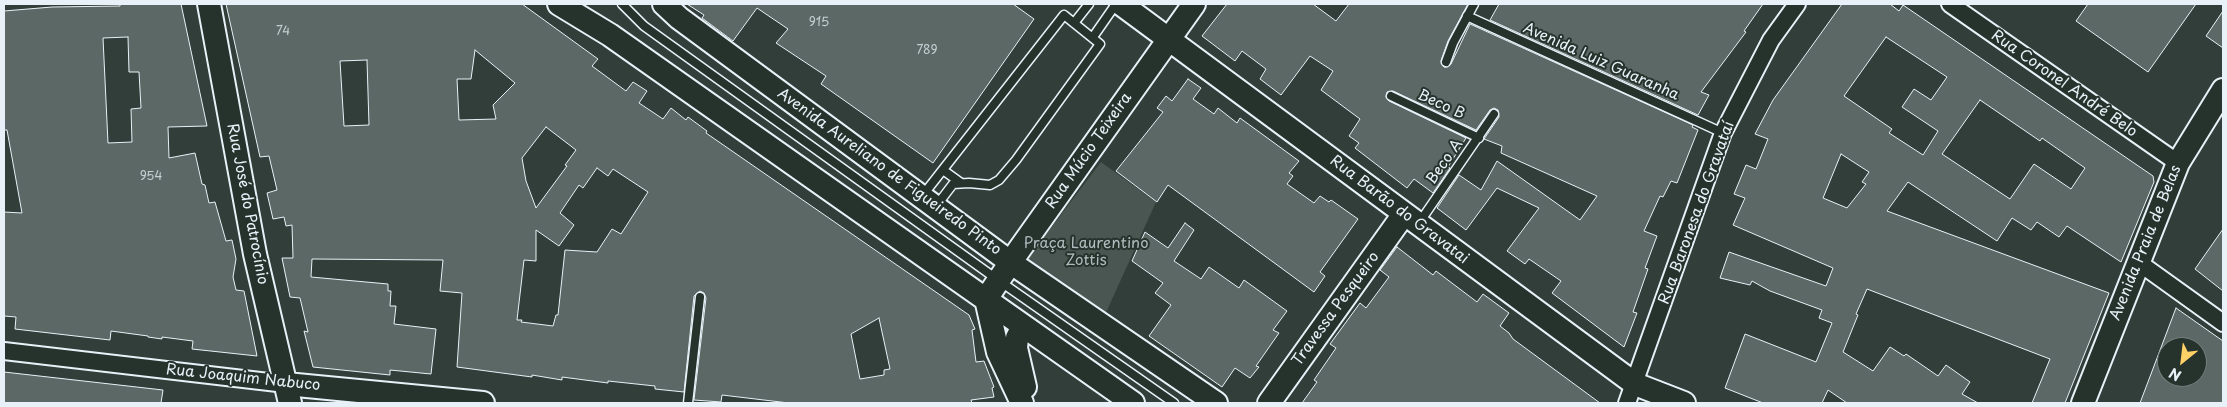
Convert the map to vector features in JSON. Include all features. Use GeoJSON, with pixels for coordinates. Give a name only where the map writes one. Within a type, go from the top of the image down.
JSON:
{"type":"FeatureCollection","features":[{"type":"Feature","properties":{"kind":"street","name":"Rua José do Patrocínio"},"geometry":{"type":"LineString","coordinates":[[209,4],[256,254],[288,394]]}},
{"type":"Feature","properties":{"kind":"street"},"geometry":{"type":"LineString","coordinates":[[559,4],[610,35],[1133,403]]}},
{"type":"Feature","properties":{"kind":"street"},"geometry":{"type":"LineString","coordinates":[[581,4],[610,35]]}},
{"type":"Feature","properties":{"kind":"street","name":"Avenida Aureliano de Figueiredo Pinto"},"geometry":{"type":"LineString","coordinates":[[664,4],[679,18],[1010,262],[1216,403]]}},
{"type":"Feature","properties":{"kind":"street","name":"Rua Barão do Gravatai"},"geometry":{"type":"LineString","coordinates":[[1121,4],[1411,219],[1631,394],[1684,403]]}},
{"type":"Feature","properties":{"kind":"street","name":"Rua Múcio Teixeira"},"geometry":{"type":"LineString","coordinates":[[986,299],[1010,262],[1194,4]]}},
{"type":"Feature","properties":{"kind":"street","name":"Rua Baronesa do Gravataí"},"geometry":{"type":"LineString","coordinates":[[1631,394],[1723,133],[1771,40],[1798,4]]}},
{"type":"Feature","properties":{"kind":"street","name":"Rua Coronel André Belo"},"geometry":{"type":"LineString","coordinates":[[1950,4],[2178,163]]}},
{"type":"Feature","properties":{"kind":"street","name":"Avenida Praia de Belas"},"geometry":{"type":"LineString","coordinates":[[2082,403],[2178,163],[2223,90]]}},
{"type":"Feature","properties":{"kind":"street","name":"Travessa Pesqueiro"},"geometry":{"type":"LineString","coordinates":[[1268,403],[1411,219]]}},
{"type":"Feature","properties":{"kind":"street"},"geometry":{"type":"LineString","coordinates":[[2138,262],[2223,323]]}},
{"type":"Feature","properties":{"kind":"street"},"geometry":{"type":"LineString","coordinates":[[986,299],[998,352],[1022,403]]}},
{"type":"Feature","properties":{"kind":"street"},"geometry":{"type":"LineString","coordinates":[[1023,326],[1017,338],[1016,348],[1029,403]]}},
{"type":"Feature","properties":{"kind":"street","name":"Rua Joaquim Nabuco"},"geometry":{"type":"LineString","coordinates":[[4,351],[288,394],[483,403]]}},
{"type":"Feature","properties":{"kind":"lane"},"geometry":{"type":"LineString","coordinates":[[622,4],[644,26],[998,280],[1174,403]]}},
{"type":"Feature","properties":{"kind":"lane"},"geometry":{"type":"LineString","coordinates":[[1074,23],[1089,4]]}},
{"type":"Feature","properties":{"kind":"lane"},"geometry":{"type":"LineString","coordinates":[[1093,37],[1116,4]]}},
{"type":"Feature","properties":{"kind":"lane"},"geometry":{"type":"LineString","coordinates":[[1446,62],[1453,43],[1474,4]]}},
{"type":"Feature","properties":{"kind":"lane"},"geometry":{"type":"LineString","coordinates":[[1064,15],[1100,44],[1016,160],[999,180],[990,185],[961,183],[950,186],[929,202],[943,170],[1064,15]]}},
{"type":"Feature","properties":{"kind":"lane","name":"Avenida Luiz Guaranha"},"geometry":{"type":"LineString","coordinates":[[1467,16],[1723,133]]}},
{"type":"Feature","properties":{"kind":"lane","name":"Beco B"},"geometry":{"type":"LineString","coordinates":[[1391,96],[1479,138]]}},
{"type":"Feature","properties":{"kind":"lane","name":"Beco A"},"geometry":{"type":"LineString","coordinates":[[1411,219],[1479,138],[1494,114]]}},
{"type":"Feature","properties":{"kind":"lane"},"geometry":{"type":"LineString","coordinates":[[943,170],[961,183]]}},
{"type":"Feature","properties":{"kind":"lane"},"geometry":{"type":"LineString","coordinates":[[688,403],[700,297]]}},
{"type":"Feature","properties":{"kind":"green space","name":"Praça Laurentino Zottis"},"geometry":{"type":"Polygon","coordinates":[[[1101,162],[1156,202],[1104,317],[1025,262],[1101,162]]]}},
{"type":"Feature","properties":{"kind":"building"},"geometry":{"type":"Polygon","coordinates":[[[120,4],[181,4],[207,126],[168,127],[169,158],[195,153],[202,184],[205,185],[209,203],[215,202],[226,241],[232,240],[236,259],[233,277],[236,290],[244,291],[257,356],[192,349],[193,341],[162,337],[162,339],[111,331],[110,340],[15,329],[16,317],[4,316],[4,212],[22,213],[7,130],[4,130],[4,11],[52,7],[120,6],[120,4]],[[128,37],[103,38],[108,143],[132,142],[131,109],[141,108],[139,72],[129,72],[128,37]]]}},
{"type":"Feature","properties":{"kind":"building"},"geometry":{"type":"Polygon","coordinates":[[[226,4],[522,4],[598,59],[592,66],[626,91],[633,82],[647,91],[639,103],[663,119],[671,108],[686,120],[688,117],[707,131],[706,133],[969,315],[975,329],[972,330],[976,362],[984,361],[994,387],[992,388],[994,397],[971,400],[972,403],[789,403],[722,395],[721,402],[694,400],[706,298],[704,293],[700,291],[694,296],[684,392],[655,389],[655,386],[608,381],[608,383],[562,377],[562,380],[457,367],[462,293],[440,291],[443,260],[312,259],[311,277],[388,284],[388,291],[391,291],[390,306],[396,306],[394,324],[436,329],[431,374],[390,370],[390,375],[313,367],[304,331],[308,332],[300,298],[290,297],[282,258],[293,258],[292,225],[286,226],[284,217],[273,219],[267,193],[277,190],[269,156],[260,157],[226,4]],[[475,50],[471,79],[457,79],[459,120],[496,119],[493,105],[515,83],[475,50]],[[367,60],[340,61],[344,126],[369,125],[367,60]],[[546,127],[522,158],[526,181],[536,208],[567,166],[565,165],[576,150],[546,127]],[[597,168],[583,188],[579,185],[560,213],[574,225],[559,246],[536,230],[536,261],[524,260],[517,320],[522,320],[521,322],[553,326],[556,315],[558,315],[565,250],[597,252],[612,229],[621,234],[648,192],[613,169],[608,176],[597,168]],[[879,318],[851,334],[860,379],[884,375],[884,370],[890,369],[879,318]]]}},
{"type":"Feature","properties":{"kind":"building"},"geometry":{"type":"Polygon","coordinates":[[[687,4],[1013,4],[1034,19],[933,163],[821,84],[826,76],[776,43],[788,29],[757,8],[733,41],[702,18],[704,15],[687,4]]]}},
{"type":"Feature","properties":{"kind":"building"},"geometry":{"type":"Polygon","coordinates":[[[1227,4],[1313,4],[1336,21],[1349,4],[1468,4],[1448,41],[1441,61],[1444,67],[1451,64],[1470,24],[1693,125],[1692,127],[1698,130],[1677,183],[1671,181],[1663,197],[1660,196],[1644,231],[1657,236],[1645,268],[1648,269],[1633,312],[1637,313],[1624,347],[1552,293],[1561,281],[1529,259],[1525,264],[1507,251],[1539,208],[1497,188],[1466,230],[1437,208],[1459,175],[1481,190],[1497,161],[1580,220],[1597,196],[1501,153],[1502,146],[1484,139],[1499,117],[1498,110],[1494,108],[1490,110],[1476,130],[1393,91],[1387,92],[1386,97],[1389,101],[1466,138],[1448,167],[1450,168],[1433,193],[1414,179],[1407,188],[1355,148],[1359,143],[1349,136],[1360,119],[1321,90],[1333,71],[1310,56],[1281,95],[1260,79],[1266,69],[1242,51],[1235,61],[1202,36],[1227,4]]]}},
{"type":"Feature","properties":{"kind":"building"},"geometry":{"type":"Polygon","coordinates":[[[1499,4],[1763,4],[1744,31],[1746,32],[1701,92],[1709,95],[1698,115],[1490,20],[1499,4]]]}},
{"type":"Feature","properties":{"kind":"building"},"geometry":{"type":"Polygon","coordinates":[[[1842,4],[1890,4],[1899,11],[1903,5],[2153,176],[2154,182],[2121,262],[2067,226],[2059,237],[2037,222],[2031,230],[2012,218],[1997,241],[1908,182],[1887,211],[2109,293],[2065,403],[2032,403],[2050,359],[1867,289],[1843,352],[1873,371],[1890,347],[1904,356],[1906,354],[1938,376],[1946,365],[1970,382],[1962,394],[1978,403],[1847,403],[1828,390],[1822,403],[1763,403],[1725,388],[1745,334],[1816,362],[1832,323],[1819,318],[1822,310],[1770,291],[1752,281],[1750,285],[1720,278],[1729,252],[1826,286],[1833,268],[1733,225],[1745,198],[1734,194],[1746,165],[1756,169],[1768,139],[1755,134],[1773,100],[1842,4]],[[1886,37],[1844,96],[1892,129],[1889,133],[1923,155],[1938,131],[1902,107],[1914,89],[1931,100],[1947,77],[1886,37]],[[1980,100],[1942,154],[2010,199],[2034,164],[2071,189],[2085,168],[2042,138],[2040,141],[1980,100]],[[1841,154],[1823,198],[1847,208],[1866,184],[1862,182],[1869,172],[1841,154]]]}},
{"type":"Feature","properties":{"kind":"building"},"geometry":{"type":"Polygon","coordinates":[[[2088,4],[2196,4],[2148,72],[2076,21],[2088,4]]]}},
{"type":"Feature","properties":{"kind":"building"},"geometry":{"type":"Polygon","coordinates":[[[2223,11],[2223,48],[2206,36],[2223,11]]]}},
{"type":"Feature","properties":{"kind":"building"},"geometry":{"type":"Polygon","coordinates":[[[1188,79],[1201,88],[1193,99],[1214,114],[1218,108],[1237,123],[1240,118],[1299,161],[1289,173],[1293,176],[1287,184],[1314,203],[1320,196],[1329,202],[1331,200],[1358,219],[1320,272],[1325,276],[1314,292],[1168,185],[1157,202],[1116,171],[1163,112],[1157,108],[1166,96],[1172,101],[1188,79]]]}},
{"type":"Feature","properties":{"kind":"building"},"geometry":{"type":"Polygon","coordinates":[[[1185,223],[1194,230],[1174,261],[1201,279],[1209,267],[1239,288],[1244,280],[1287,311],[1273,330],[1279,333],[1256,366],[1259,367],[1250,378],[1235,368],[1222,387],[1149,336],[1171,305],[1155,293],[1163,283],[1132,261],[1145,232],[1168,248],[1185,223]]]}},
{"type":"Feature","properties":{"kind":"building"},"geometry":{"type":"Polygon","coordinates":[[[2223,229],[2223,291],[2195,269],[2223,229]]]}},
{"type":"Feature","properties":{"kind":"building"},"geometry":{"type":"Polygon","coordinates":[[[1397,247],[1433,275],[1436,271],[1477,302],[1483,294],[1509,313],[1500,326],[1513,339],[1600,403],[1302,403],[1317,382],[1314,380],[1336,348],[1330,344],[1360,303],[1366,308],[1389,277],[1380,270],[1397,247]]]}},
{"type":"Feature","properties":{"kind":"building"},"geometry":{"type":"Polygon","coordinates":[[[2176,308],[2223,341],[2223,403],[2140,403],[2157,358],[2157,387],[2207,387],[2207,337],[2165,337],[2176,308]]]}},
{"type":"Feature","properties":{"kind":"building"},"geometry":{"type":"Polygon","coordinates":[[[4,372],[163,390],[161,403],[4,403],[4,372]]]}}]}
